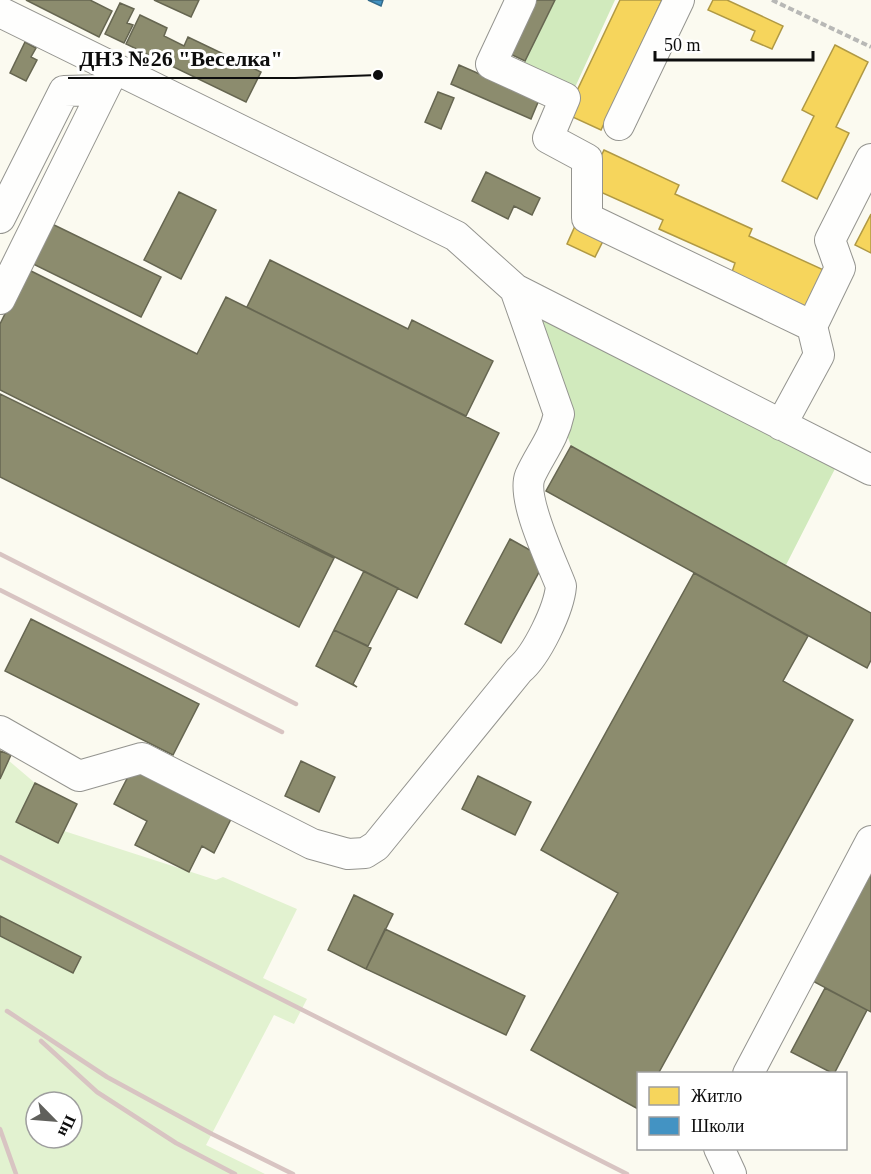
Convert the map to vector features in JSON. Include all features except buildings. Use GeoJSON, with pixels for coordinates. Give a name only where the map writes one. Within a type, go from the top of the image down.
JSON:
{"type":"FeatureCollection","features":[{"type":"Feature","properties":{"kind":"lane"},"geometry":{"type":"LineString","coordinates":[[521,0],[491,64],[564,98],[548,138],[587,159],[587,218],[812,326]]}},
{"type":"Feature","properties":{"kind":"lane"},"geometry":{"type":"LineString","coordinates":[[618,125],[679,0]]}},
{"type":"Feature","properties":{"kind":"lane"},"geometry":{"type":"LineString","coordinates":[[0,12],[109,80],[456,236],[515,289],[871,470]]}},
{"type":"Feature","properties":{"kind":"lane"},"geometry":{"type":"LineString","coordinates":[[0,218],[64,91],[109,80]]}},
{"type":"Feature","properties":{"kind":"lane"},"geometry":{"type":"LineString","coordinates":[[0,299],[109,80]]}},
{"type":"Feature","properties":{"kind":"lane"},"geometry":{"type":"LineString","coordinates":[[781,426],[819,355],[812,326],[840,268],[830,240],[870,165]]}},
{"type":"Feature","properties":{"kind":"lane"},"geometry":{"type":"LineString","coordinates":[[0,731],[79,776],[142,758],[312,844],[348,854],[364,852],[376,846],[519,670],[531,660],[560,598],[561,586],[528,496],[529,478],[556,432],[559,414],[515,289]]}},
{"type":"Feature","properties":{"kind":"lane"},"geometry":{"type":"LineString","coordinates":[[748,1072],[871,840]]}},
{"type":"Feature","properties":{"kind":"lane"},"geometry":{"type":"LineString","coordinates":[[719,1150],[731,1174]]}},
{"type":"Feature","properties":{"kind":"path"},"geometry":{"type":"LineString","coordinates":[[772,0],[871,47]]}},
{"type":"Feature","properties":{"kind":"green space"},"geometry":{"type":"Polygon","coordinates":[[[555,0],[615,0],[571,96],[520,71],[555,0]]]}},
{"type":"Feature","properties":{"kind":"green space"},"geometry":{"type":"Polygon","coordinates":[[[515,289],[842,455],[786,565],[571,446],[515,289]]]}},
{"type":"Feature","properties":{"kind":"green space"},"geometry":{"type":"Polygon","coordinates":[[[8,760],[35,783],[16,822],[58,843],[64,831],[216,880],[223,877],[297,909],[263,978],[307,999],[294,1024],[274,1015],[206,1145],[265,1174],[0,1174],[0,779],[8,760]]]}},
{"type":"Feature","properties":{"kind":"railway"},"geometry":{"type":"LineString","coordinates":[[0,554],[296,704]]}},
{"type":"Feature","properties":{"kind":"railway"},"geometry":{"type":"LineString","coordinates":[[0,590],[282,732]]}},
{"type":"Feature","properties":{"kind":"railway"},"geometry":{"type":"LineString","coordinates":[[0,857],[627,1174]]}},
{"type":"Feature","properties":{"kind":"railway"},"geometry":{"type":"LineString","coordinates":[[7,1011],[107,1077],[212,1134],[293,1174]]}},
{"type":"Feature","properties":{"kind":"railway"},"geometry":{"type":"LineString","coordinates":[[41,1041],[97,1092],[176,1143],[235,1174]]}},
{"type":"Feature","properties":{"kind":"railway"},"geometry":{"type":"LineString","coordinates":[[0,1129],[16,1174]]}},
{"type":"Feature","properties":{"kind":"place","name":"ДНЗ №26 \"Веселка\""},"geometry":{"type":"Point","coordinates":[378,75]}}]}
